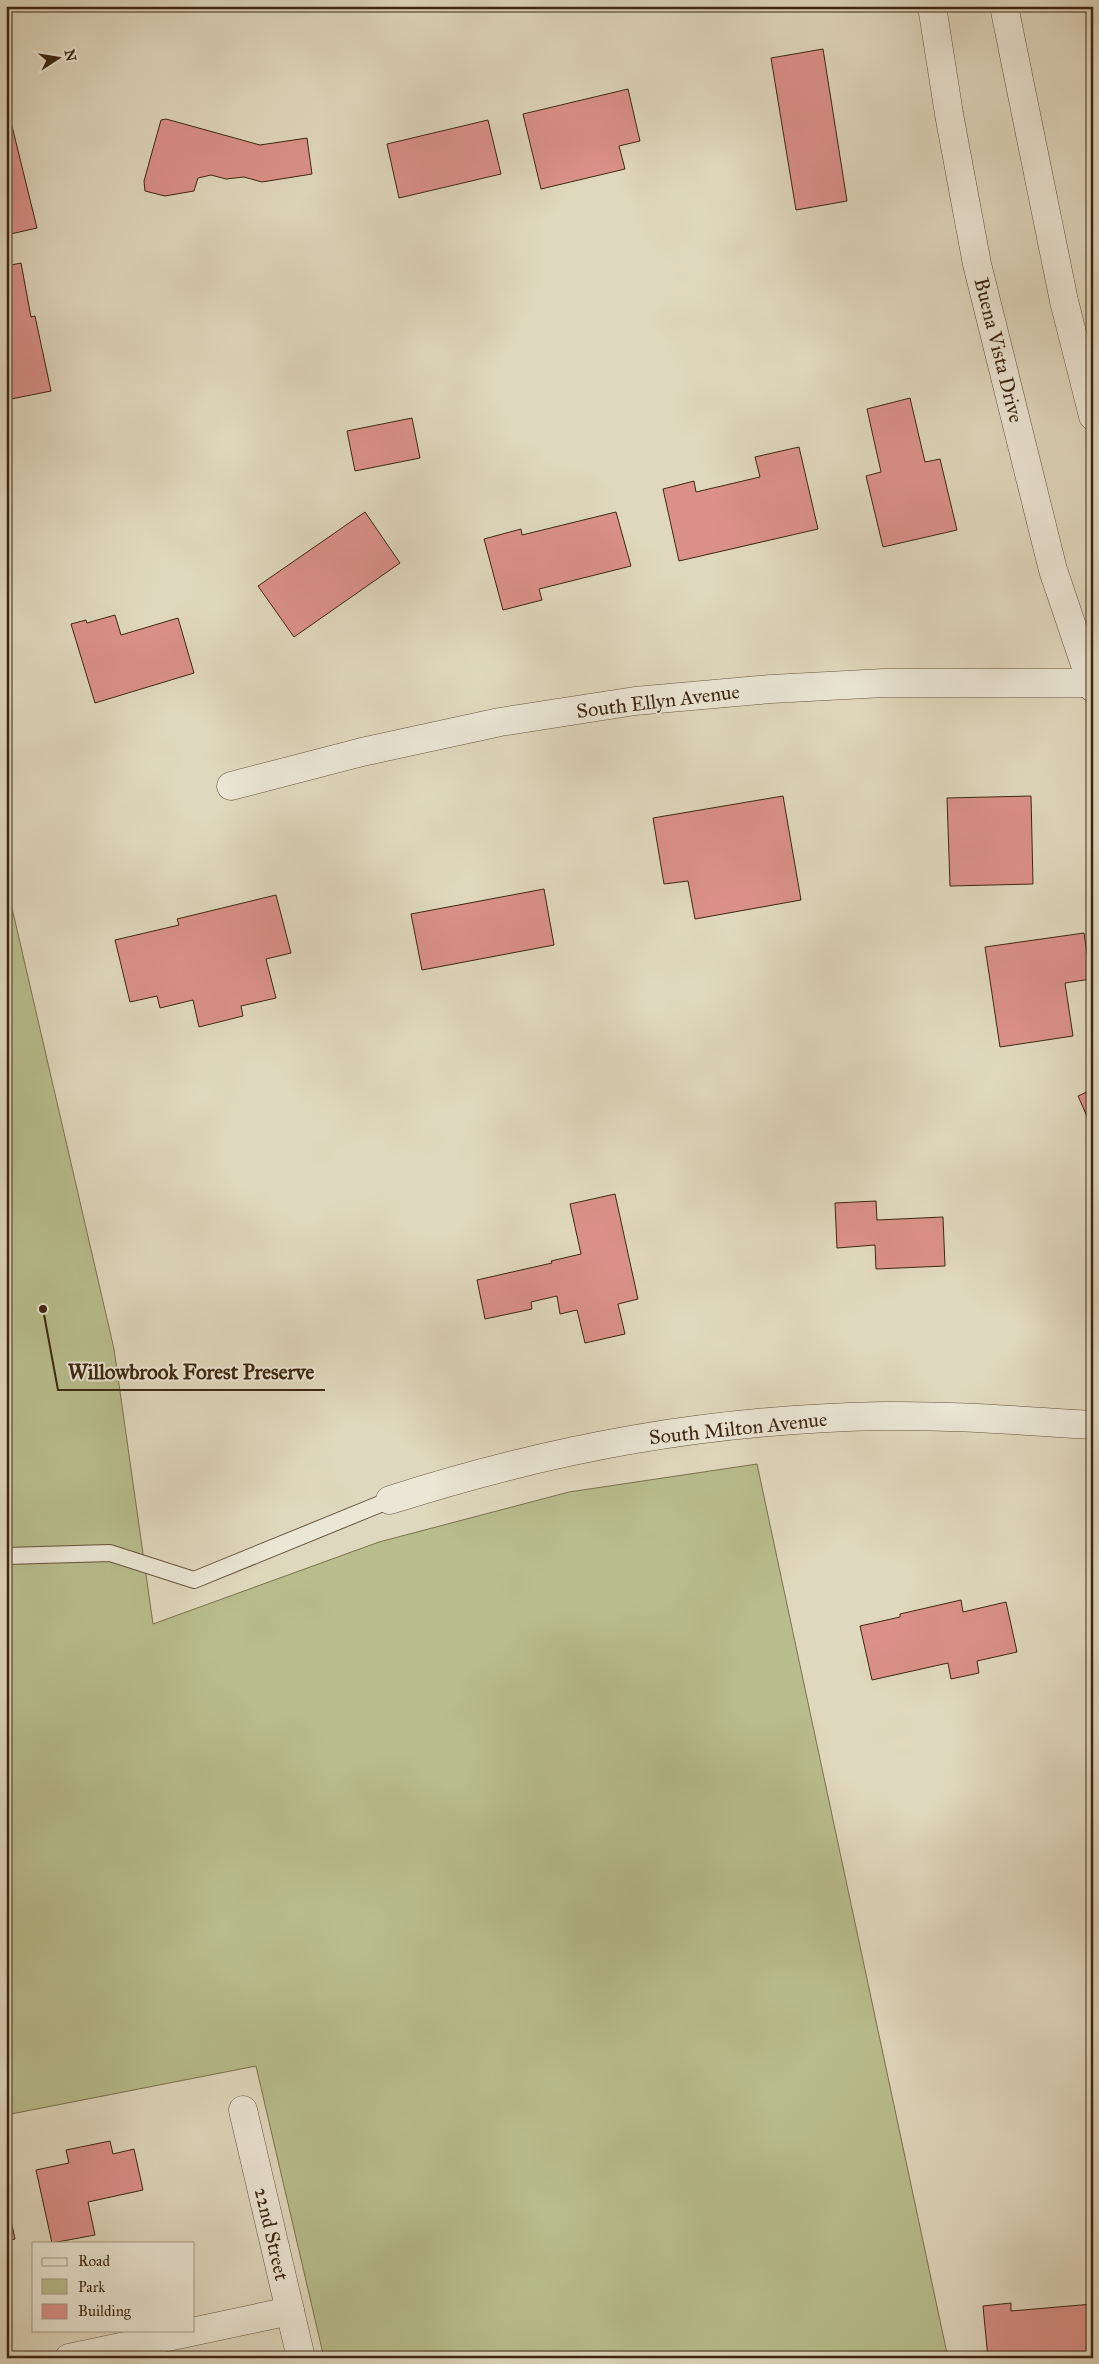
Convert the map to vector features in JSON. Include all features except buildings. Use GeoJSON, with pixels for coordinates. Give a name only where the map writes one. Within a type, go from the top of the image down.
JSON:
{"type":"FeatureCollection","features":[{"type":"Feature","properties":{"kind":"street","name":"Buena Vista Drive"},"geometry":{"type":"LineString","coordinates":[[932,6],[949,114],[977,264],[1022,437],[1053,570],[1092,684]]}},
{"type":"Feature","properties":{"kind":"street"},"geometry":{"type":"LineString","coordinates":[[1004,6],[1064,301],[1093,416]]}},
{"type":"Feature","properties":{"kind":"street","name":"South Ellyn Avenue"},"geometry":{"type":"LineString","coordinates":[[231,786],[362,752],[500,722],[635,701],[771,689],[884,683],[1092,684]]}},
{"type":"Feature","properties":{"kind":"street","name":"South Milton Avenue"},"geometry":{"type":"LineString","coordinates":[[390,1500],[515,1463],[597,1444],[667,1432],[782,1420],[886,1416],[1093,1425]]}},
{"type":"Feature","properties":{"kind":"street","name":"22nd Street"},"geometry":{"type":"LineString","coordinates":[[243,2110],[301,2358]]}},
{"type":"Feature","properties":{"kind":"street"},"geometry":{"type":"LineString","coordinates":[[195,2331],[290,2311]]}},
{"type":"Feature","properties":{"kind":"street"},"geometry":{"type":"LineString","coordinates":[[69,2358],[191,2332]]}},
{"type":"Feature","properties":{"kind":"lane"},"geometry":{"type":"LineString","coordinates":[[6,1556],[110,1553],[194,1580],[390,1500]]}},
{"type":"Feature","properties":{"kind":"green space"},"geometry":{"type":"Polygon","coordinates":[[[6,882],[114,1349],[153,1624],[379,1542],[569,1492],[757,1464],[948,2358],[324,2358],[256,2066],[6,2115],[6,882]]]}},
{"type":"Feature","properties":{"kind":"place","name":"Willowbrook Forest Preserve"},"geometry":{"type":"Point","coordinates":[43,1309]}}]}
